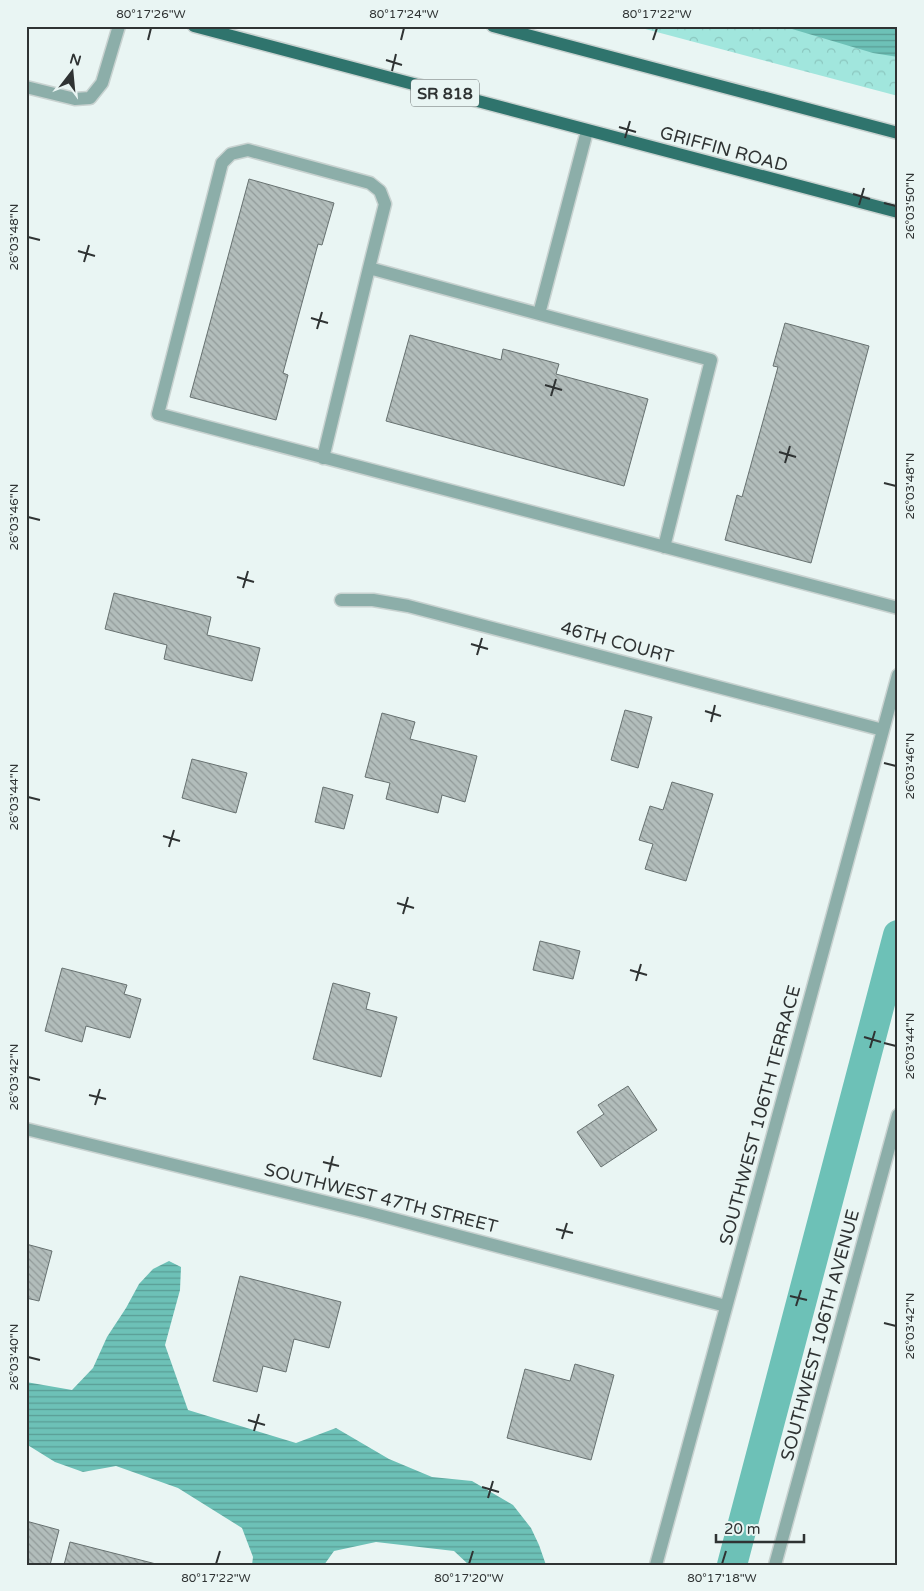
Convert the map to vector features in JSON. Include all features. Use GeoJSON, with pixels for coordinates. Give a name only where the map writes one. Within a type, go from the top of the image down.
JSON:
{"type":"FeatureCollection","features":[{"type":"Feature","properties":{"kind":"main road","name":"GRIFFIN ROAD"},"geometry":{"type":"LineString","coordinates":[[194,26],[898,212]]}},
{"type":"Feature","properties":{"kind":"main road"},"geometry":{"type":"LineString","coordinates":[[493,26],[898,133]]}},
{"type":"Feature","properties":{"kind":"street"},"geometry":{"type":"LineString","coordinates":[[26,87],[75,99],[90,98],[102,83],[119,26]]}},
{"type":"Feature","properties":{"kind":"street"},"geometry":{"type":"LineString","coordinates":[[539,314],[588,131]]}},
{"type":"Feature","properties":{"kind":"street"},"geometry":{"type":"LineString","coordinates":[[323,458],[385,204],[380,191],[370,183],[248,150],[231,154],[222,163],[158,414],[323,458],[898,608]]}},
{"type":"Feature","properties":{"kind":"street"},"geometry":{"type":"LineString","coordinates":[[369,268],[711,360],[664,547]]}},
{"type":"Feature","properties":{"kind":"street","name":"46TH COURT"},"geometry":{"type":"LineString","coordinates":[[340,600],[373,600],[408,606],[883,730]]}},
{"type":"Feature","properties":{"kind":"street","name":"SOUTHWEST 106TH TERRACE"},"geometry":{"type":"LineString","coordinates":[[656,1565],[898,675]]}},
{"type":"Feature","properties":{"kind":"street","name":"SOUTHWEST 106TH AVENUE"},"geometry":{"type":"LineString","coordinates":[[776,1565],[898,1115]]}},
{"type":"Feature","properties":{"kind":"street","name":"SOUTHWEST 47TH STREET"},"geometry":{"type":"LineString","coordinates":[[26,1129],[329,1202],[726,1306]]}},
{"type":"Feature","properties":{"kind":"green space"},"geometry":{"type":"Polygon","coordinates":[[[634,26],[898,26],[898,96],[634,26]]]}},
{"type":"Feature","properties":{"kind":"shaded area"},"geometry":{"type":"Polygon","coordinates":[[[782,26],[898,26],[898,57],[873,53],[782,26]]]}},
{"type":"Feature","properties":{"kind":"shaded area"},"geometry":{"type":"Polygon","coordinates":[[[169,1261],[181,1267],[180,1290],[165,1345],[188,1410],[296,1443],[336,1428],[389,1459],[432,1477],[472,1481],[513,1505],[531,1528],[546,1565],[469,1565],[454,1551],[376,1542],[334,1551],[324,1565],[252,1565],[253,1557],[242,1528],[178,1488],[116,1466],[83,1472],[55,1462],[26,1444],[26,1382],[72,1390],[93,1368],[107,1337],[139,1284],[153,1269],[169,1261]]]}},
{"type":"Feature","properties":{"kind":"building"},"geometry":{"type":"Polygon","coordinates":[[[249,179],[334,203],[322,245],[318,244],[283,373],[288,375],[276,420],[190,397],[249,179]]]}},
{"type":"Feature","properties":{"kind":"building"},"geometry":{"type":"Polygon","coordinates":[[[785,323],[869,346],[811,563],[725,540],[737,495],[742,497],[778,367],[773,366],[785,323]]]}},
{"type":"Feature","properties":{"kind":"building"},"geometry":{"type":"Polygon","coordinates":[[[410,335],[501,360],[503,349],[559,364],[556,374],[648,399],[624,486],[386,421],[410,335]]]}},
{"type":"Feature","properties":{"kind":"building"},"geometry":{"type":"Polygon","coordinates":[[[114,593],[211,617],[207,635],[260,648],[252,681],[164,659],[167,645],[105,629],[114,593]]]}},
{"type":"Feature","properties":{"kind":"building"},"geometry":{"type":"Polygon","coordinates":[[[625,710],[652,717],[638,768],[611,760],[625,710]]]}},
{"type":"Feature","properties":{"kind":"building"},"geometry":{"type":"Polygon","coordinates":[[[382,713],[415,722],[410,739],[477,756],[465,802],[442,795],[438,813],[386,799],[390,783],[365,777],[382,713]]]}},
{"type":"Feature","properties":{"kind":"building"},"geometry":{"type":"Polygon","coordinates":[[[192,759],[247,773],[236,813],[182,798],[192,759]]]}},
{"type":"Feature","properties":{"kind":"building"},"geometry":{"type":"Polygon","coordinates":[[[672,782],[713,794],[686,881],[645,869],[653,844],[639,840],[650,806],[663,810],[672,782]]]}},
{"type":"Feature","properties":{"kind":"building"},"geometry":{"type":"Polygon","coordinates":[[[323,787],[353,795],[344,829],[315,822],[323,787]]]}},
{"type":"Feature","properties":{"kind":"building"},"geometry":{"type":"Polygon","coordinates":[[[540,941],[580,951],[573,979],[533,970],[540,941]]]}},
{"type":"Feature","properties":{"kind":"building"},"geometry":{"type":"Polygon","coordinates":[[[62,968],[127,985],[124,994],[141,999],[130,1038],[86,1026],[82,1042],[45,1031],[62,968]]]}},
{"type":"Feature","properties":{"kind":"building"},"geometry":{"type":"Polygon","coordinates":[[[333,983],[370,993],[366,1009],[397,1017],[381,1077],[313,1059],[333,983]]]}},
{"type":"Feature","properties":{"kind":"building"},"geometry":{"type":"Polygon","coordinates":[[[628,1086],[657,1130],[601,1167],[577,1132],[604,1114],[598,1105],[628,1086]]]}},
{"type":"Feature","properties":{"kind":"building"},"geometry":{"type":"Polygon","coordinates":[[[26,1244],[52,1251],[39,1301],[26,1298],[26,1244]]]}},
{"type":"Feature","properties":{"kind":"building"},"geometry":{"type":"Polygon","coordinates":[[[240,1276],[341,1302],[329,1348],[294,1339],[286,1372],[263,1366],[257,1392],[213,1381],[240,1276]]]}},
{"type":"Feature","properties":{"kind":"building"},"geometry":{"type":"Polygon","coordinates":[[[575,1364],[614,1375],[591,1460],[507,1438],[525,1369],[570,1381],[575,1364]]]}},
{"type":"Feature","properties":{"kind":"building"},"geometry":{"type":"Polygon","coordinates":[[[26,1521],[59,1530],[50,1565],[26,1565],[26,1521]]]}},
{"type":"Feature","properties":{"kind":"building"},"geometry":{"type":"Polygon","coordinates":[[[70,1542],[160,1565],[64,1565],[70,1542]]]}},
{"type":"Feature","properties":{"kind":"waterway"},"geometry":{"type":"LineString","coordinates":[[732,1565],[898,935]]}}]}
